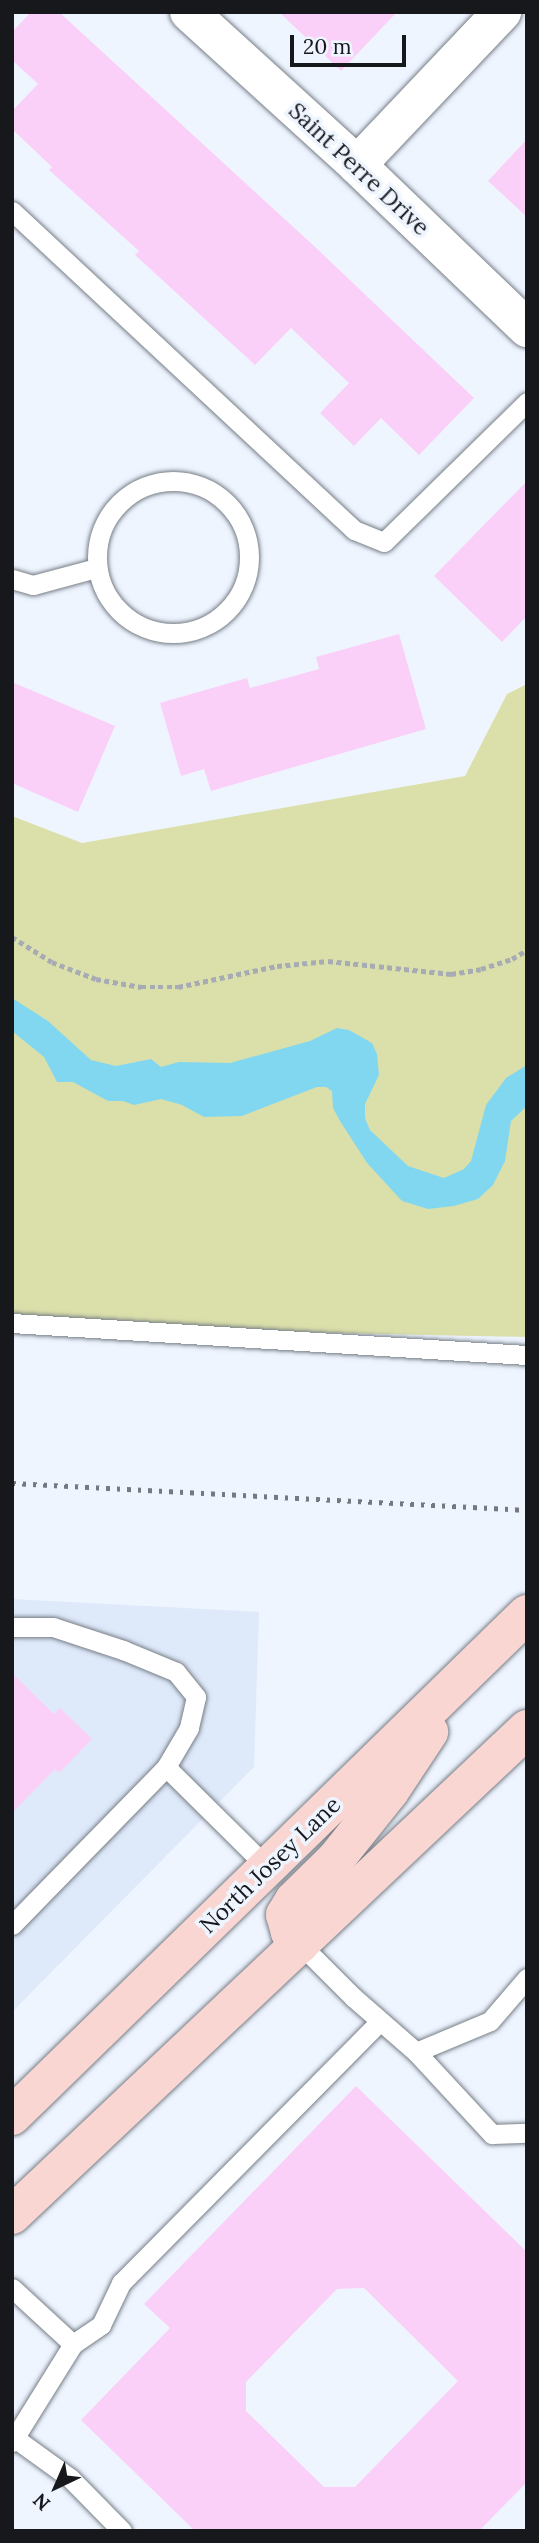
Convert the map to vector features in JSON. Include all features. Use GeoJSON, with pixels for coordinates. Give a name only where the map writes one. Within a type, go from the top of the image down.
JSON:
{"type":"FeatureCollection","features":[{"type":"Feature","properties":{"kind":"main road","name":"North Josey Lane"},"geometry":{"type":"LineString","coordinates":[[12,2116],[527,1614]]}},
{"type":"Feature","properties":{"kind":"main road"},"geometry":{"type":"LineString","coordinates":[[300,1944],[290,1932],[285,1915],[294,1900],[335,1860],[390,1791],[471,1669]]}},
{"type":"Feature","properties":{"kind":"main road"},"geometry":{"type":"LineString","coordinates":[[12,2214],[527,1729]]}},
{"type":"Feature","properties":{"kind":"street","name":"Saint Perre Drive"},"geometry":{"type":"LineString","coordinates":[[189,12],[357,165],[527,328]]}},
{"type":"Feature","properties":{"kind":"street"},"geometry":{"type":"LineString","coordinates":[[357,165],[502,12]]}},
{"type":"Feature","properties":{"kind":"lane"},"geometry":{"type":"LineString","coordinates":[[12,211],[354,530],[384,542],[527,402]]}},
{"type":"Feature","properties":{"kind":"lane"},"geometry":{"type":"LineString","coordinates":[[162,481],[201,486],[233,510],[249,547],[244,586],[220,618],[184,634],[144,629],[112,605],[96,568],[101,528],[125,496],[162,481]]}},
{"type":"Feature","properties":{"kind":"lane"},"geometry":{"type":"LineString","coordinates":[[12,579],[33,585],[96,568]]}},
{"type":"Feature","properties":{"kind":"lane"},"geometry":{"type":"LineString","coordinates":[[12,1323],[527,1355]]}},
{"type":"Feature","properties":{"kind":"lane"},"geometry":{"type":"LineString","coordinates":[[12,1627],[52,1627],[123,1650],[176,1672],[196,1697],[189,1728],[166,1767],[12,1925]]}},
{"type":"Feature","properties":{"kind":"lane"},"geometry":{"type":"LineString","coordinates":[[166,1767],[267,1867]]}},
{"type":"Feature","properties":{"kind":"lane"},"geometry":{"type":"LineString","coordinates":[[300,1944],[416,2052],[492,2134],[527,2133]]}},
{"type":"Feature","properties":{"kind":"lane"},"geometry":{"type":"LineString","coordinates":[[416,2052],[490,2021],[527,1978]]}},
{"type":"Feature","properties":{"kind":"lane"},"geometry":{"type":"LineString","coordinates":[[122,2531],[70,2478],[14,2441],[73,2344],[101,2325],[121,2283],[380,2021]]}},
{"type":"Feature","properties":{"kind":"lane"},"geometry":{"type":"LineString","coordinates":[[12,2288],[73,2344]]}},
{"type":"Feature","properties":{"kind":"path"},"geometry":{"type":"LineString","coordinates":[[12,937],[63,967],[96,979],[141,987],[178,987],[277,966],[328,961],[451,974],[481,969],[512,959],[527,950]]}},
{"type":"Feature","properties":{"kind":"shaded area"},"geometry":{"type":"Polygon","coordinates":[[[12,1599],[259,1612],[254,1767],[12,2012],[12,1599]]]}},
{"type":"Feature","properties":{"kind":"green space"},"geometry":{"type":"Polygon","coordinates":[[[527,684],[527,1337],[12,1326],[12,816],[82,843],[465,776],[507,694],[527,684]]]}},
{"type":"Feature","properties":{"kind":"water"},"geometry":{"type":"Polygon","coordinates":[[[12,998],[48,1021],[91,1060],[116,1066],[151,1059],[161,1067],[179,1062],[230,1063],[310,1041],[337,1028],[349,1030],[372,1043],[377,1054],[379,1075],[365,1104],[365,1118],[370,1130],[408,1166],[444,1178],[464,1169],[471,1161],[486,1105],[506,1078],[527,1065],[527,1106],[511,1121],[505,1161],[493,1185],[478,1199],[454,1206],[428,1209],[402,1201],[367,1163],[340,1121],[333,1108],[332,1091],[326,1087],[317,1087],[242,1116],[204,1117],[182,1105],[161,1099],[134,1105],[123,1101],[108,1101],[73,1082],[57,1082],[44,1057],[12,1031],[12,998]]]}},
{"type":"Feature","properties":{"kind":"building"},"geometry":{"type":"Polygon","coordinates":[[[31,12],[59,12],[313,245],[474,398],[419,455],[381,418],[354,446],[320,413],[349,383],[291,328],[255,365],[135,255],[139,251],[49,170],[52,167],[12,129],[12,111],[38,84],[12,60],[12,32],[31,12]]]}},
{"type":"Feature","properties":{"kind":"building"},"geometry":{"type":"Polygon","coordinates":[[[279,12],[397,12],[341,71],[279,12]]]}},
{"type":"Feature","properties":{"kind":"building"},"geometry":{"type":"Polygon","coordinates":[[[527,139],[527,217],[488,181],[527,139]]]}},
{"type":"Feature","properties":{"kind":"building"},"geometry":{"type":"Polygon","coordinates":[[[527,481],[527,616],[502,642],[434,576],[527,481]]]}},
{"type":"Feature","properties":{"kind":"building"},"geometry":{"type":"Polygon","coordinates":[[[399,634],[426,729],[211,791],[204,769],[181,776],[160,703],[247,678],[250,688],[319,669],[316,657],[399,634]]]}},
{"type":"Feature","properties":{"kind":"building"},"geometry":{"type":"Polygon","coordinates":[[[12,682],[115,726],[78,812],[12,783],[12,682]]]}},
{"type":"Feature","properties":{"kind":"building"},"geometry":{"type":"Polygon","coordinates":[[[12,1673],[54,1714],[60,1708],[92,1739],[59,1773],[55,1769],[12,1813],[12,1673]]]}},
{"type":"Feature","properties":{"kind":"building"},"geometry":{"type":"Polygon","coordinates":[[[356,2086],[527,2252],[527,2482],[479,2531],[195,2531],[81,2420],[170,2328],[144,2304],[356,2086]],[[364,2288],[337,2289],[246,2382],[246,2411],[324,2487],[355,2487],[458,2381],[364,2288]]]}},
{"type":"Feature","properties":{"kind":"railway"},"geometry":{"type":"LineString","coordinates":[[12,1483],[527,1510]]}}]}
